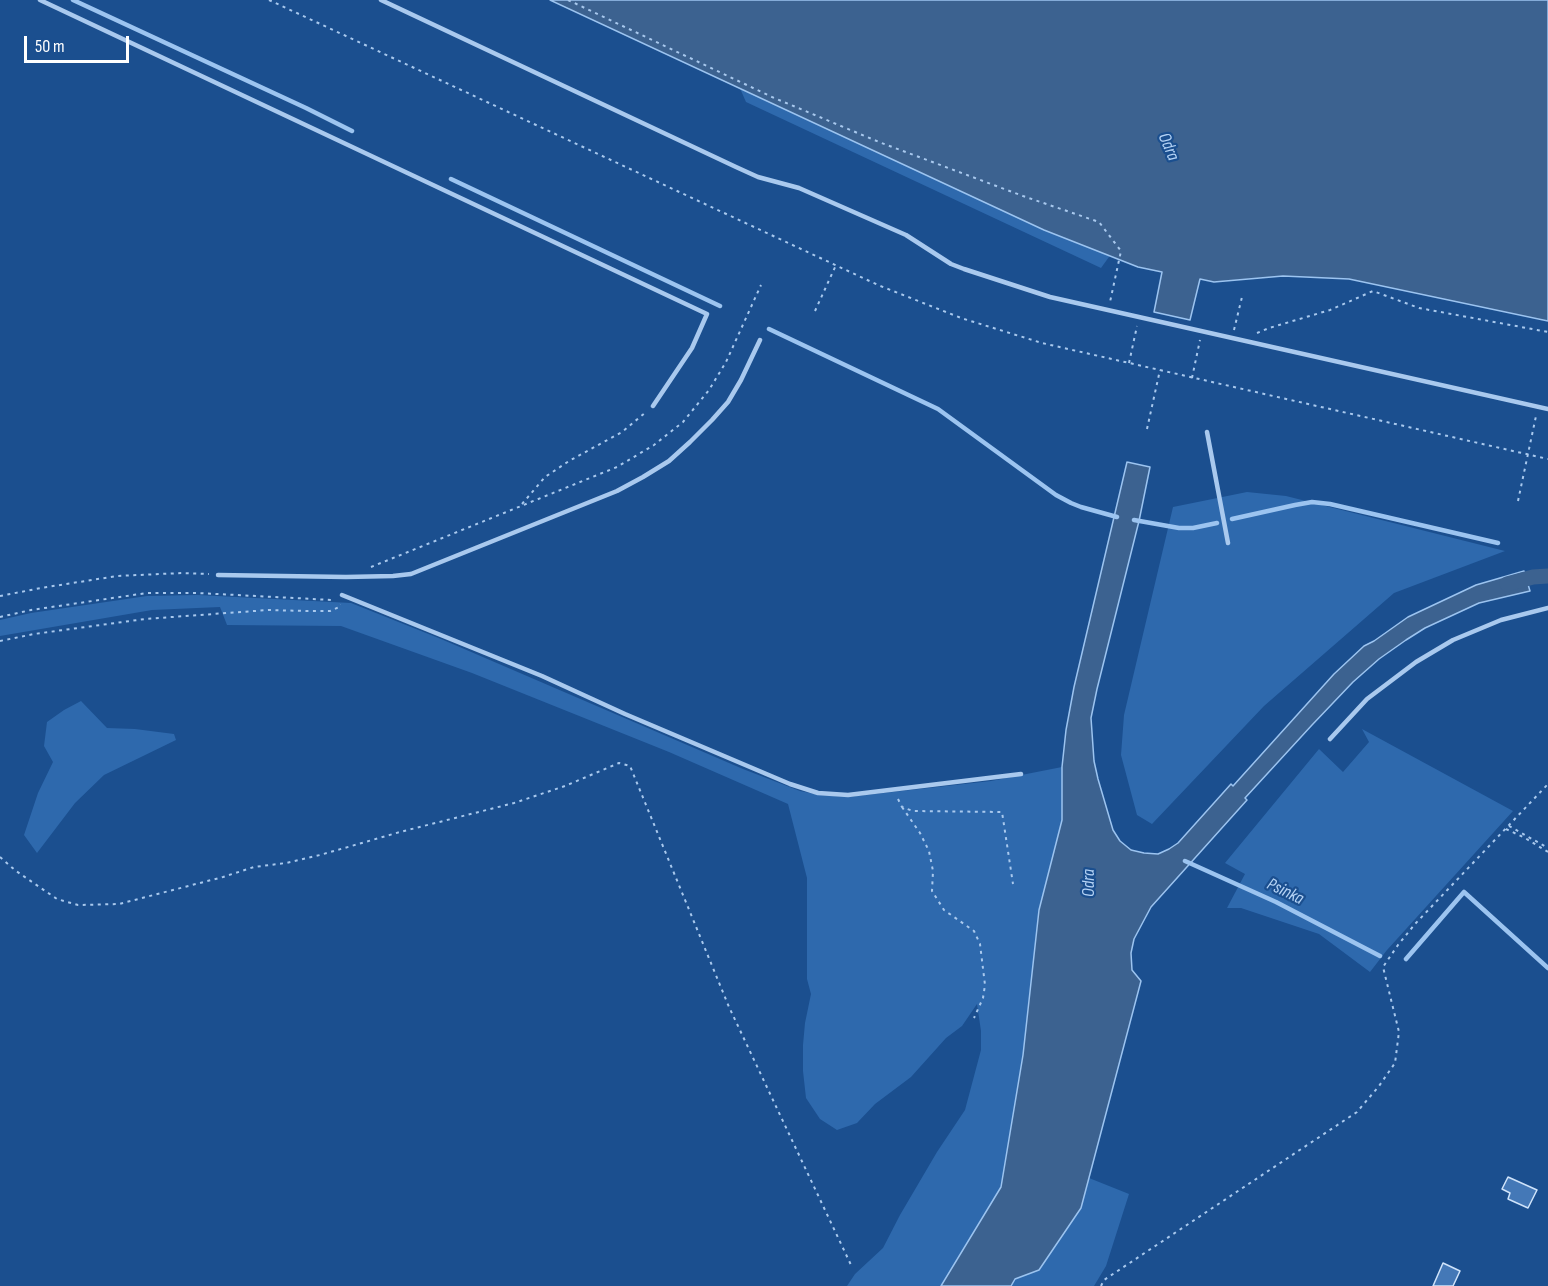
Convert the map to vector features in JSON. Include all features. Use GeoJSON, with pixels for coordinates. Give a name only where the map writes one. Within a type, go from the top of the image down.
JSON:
{"type":"FeatureCollection","features":[{"type":"Feature","properties":{"kind":"lane"},"geometry":{"type":"LineString","coordinates":[[40,0],[707,314],[692,348],[653,406]]}},
{"type":"Feature","properties":{"kind":"lane"},"geometry":{"type":"LineString","coordinates":[[381,0],[758,177],[799,188],[906,235],[958,267],[1050,297],[1548,409]]}},
{"type":"Feature","properties":{"kind":"lane"},"geometry":{"type":"LineString","coordinates":[[218,575],[346,578],[411,574],[617,491],[669,461],[712,420],[728,402],[741,381],[760,340]]}},
{"type":"Feature","properties":{"kind":"lane"},"geometry":{"type":"LineString","coordinates":[[1207,432],[1228,543]]}},
{"type":"Feature","properties":{"kind":"lane"},"geometry":{"type":"LineString","coordinates":[[342,596],[542,676],[790,784],[818,793],[848,795],[1021,774]]}},
{"type":"Feature","properties":{"kind":"lane"},"geometry":{"type":"LineString","coordinates":[[1330,739],[1367,699],[1416,662],[1453,640],[1501,620],[1548,608]]}},
{"type":"Feature","properties":{"kind":"path"},"geometry":{"type":"LineString","coordinates":[[269,0],[887,289],[961,318],[1042,343],[1548,459]]}},
{"type":"Feature","properties":{"kind":"path"},"geometry":{"type":"LineString","coordinates":[[568,0],[772,97],[868,138],[1100,222],[1121,251],[1108,310]]}},
{"type":"Feature","properties":{"kind":"path"},"geometry":{"type":"LineString","coordinates":[[815,311],[836,265]]}},
{"type":"Feature","properties":{"kind":"path"},"geometry":{"type":"LineString","coordinates":[[366,569],[617,467],[654,445],[682,422],[709,390],[726,362],[761,285]]}},
{"type":"Feature","properties":{"kind":"path"},"geometry":{"type":"LineString","coordinates":[[1251,336],[1269,328],[1330,310],[1373,291],[1419,308],[1548,332]]}},
{"type":"Feature","properties":{"kind":"path"},"geometry":{"type":"LineString","coordinates":[[1233,338],[1242,297]]}},
{"type":"Feature","properties":{"kind":"path"},"geometry":{"type":"LineString","coordinates":[[1129,363],[1139,317]]}},
{"type":"Feature","properties":{"kind":"path"},"geometry":{"type":"LineString","coordinates":[[1192,378],[1202,332]]}},
{"type":"Feature","properties":{"kind":"path"},"geometry":{"type":"LineString","coordinates":[[1147,429],[1160,370]]}},
{"type":"Feature","properties":{"kind":"path"},"geometry":{"type":"LineString","coordinates":[[521,506],[545,477],[578,455],[622,432],[653,406]]}},
{"type":"Feature","properties":{"kind":"path"},"geometry":{"type":"LineString","coordinates":[[1518,501],[1538,407]]}},
{"type":"Feature","properties":{"kind":"path"},"geometry":{"type":"LineString","coordinates":[[0,596],[117,576],[182,573],[218,575]]}},
{"type":"Feature","properties":{"kind":"path"},"geometry":{"type":"LineString","coordinates":[[0,617],[31,610],[147,593],[248,594],[332,600],[342,596]]}},
{"type":"Feature","properties":{"kind":"path"},"geometry":{"type":"LineString","coordinates":[[0,641],[34,634],[146,619],[268,610],[330,611],[339,607],[342,596]]}},
{"type":"Feature","properties":{"kind":"path"},"geometry":{"type":"LineString","coordinates":[[0,857],[57,899],[78,905],[119,904],[254,867],[320,855],[514,803],[565,786],[619,763],[630,766],[729,1007],[851,1265]]}},
{"type":"Feature","properties":{"kind":"path"},"geometry":{"type":"LineString","coordinates":[[1101,1286],[1104,1280],[1358,1112],[1395,1063],[1399,1032],[1383,967],[1415,924],[1548,784]]}},
{"type":"Feature","properties":{"kind":"path"},"geometry":{"type":"LineString","coordinates":[[893,789],[929,851],[933,871],[932,891],[944,910],[974,931],[980,944],[985,985],[983,998],[974,1018]]}},
{"type":"Feature","properties":{"kind":"path"},"geometry":{"type":"LineString","coordinates":[[902,807],[914,811],[1002,812],[1013,884]]}},
{"type":"Feature","properties":{"kind":"path"},"geometry":{"type":"LineString","coordinates":[[1509,826],[1548,850]]}},
{"type":"Feature","properties":{"kind":"path"},"geometry":{"type":"LineString","coordinates":[[1506,829],[1548,850]]}},
{"type":"Feature","properties":{"kind":"shaded area"},"geometry":{"type":"Polygon","coordinates":[[[701,0],[1137,218],[1101,268],[746,102],[701,0]]]}},
{"type":"Feature","properties":{"kind":"shaded area"},"geometry":{"type":"Polygon","coordinates":[[[1247,492],[1286,496],[1505,551],[1394,593],[1264,706],[1152,824],[1137,815],[1121,755],[1124,715],[1173,507],[1247,492]]]}},
{"type":"Feature","properties":{"kind":"shaded area"},"geometry":{"type":"Polygon","coordinates":[[[198,595],[351,603],[441,639],[743,769],[800,791],[820,795],[848,797],[991,781],[1062,767],[1062,820],[1039,910],[1023,1055],[1001,1187],[941,1286],[847,1286],[855,1274],[883,1248],[937,1152],[965,1110],[981,1050],[977,1004],[962,1026],[946,1038],[911,1077],[875,1104],[857,1123],[837,1130],[820,1119],[806,1098],[803,1071],[805,1023],[811,994],[807,979],[807,878],[788,804],[669,752],[472,673],[341,626],[227,625],[220,607],[152,610],[0,636],[0,620],[31,613],[147,596],[198,595]]]}},
{"type":"Feature","properties":{"kind":"shaded area"},"geometry":{"type":"Polygon","coordinates":[[[81,701],[107,728],[174,734],[176,740],[104,775],[75,803],[37,853],[24,835],[38,793],[53,762],[44,746],[47,722],[81,701]]]}},
{"type":"Feature","properties":{"kind":"shaded area"},"geometry":{"type":"Polygon","coordinates":[[[1362,729],[1513,811],[1387,950],[1370,972],[1319,934],[1241,908],[1227,908],[1245,874],[1225,863],[1319,749],[1343,772],[1369,742],[1362,729]]]}},
{"type":"Feature","properties":{"kind":"shaded area"},"geometry":{"type":"Polygon","coordinates":[[[1089,1178],[1129,1194],[1106,1266],[1094,1286],[1011,1286],[1014,1279],[1081,1208],[1089,1178]]]}},
{"type":"Feature","properties":{"kind":"water","name":"Odra"},"geometry":{"type":"Polygon","coordinates":[[[550,0],[1548,0],[1548,321],[1349,279],[1283,276],[1214,282],[1200,279],[1190,320],[1154,312],[1162,272],[1138,267],[1044,230],[550,0]]]}},
{"type":"Feature","properties":{"kind":"water","name":"Odra"},"geometry":{"type":"Polygon","coordinates":[[[1127,462],[1150,467],[1091,718],[1094,761],[1113,830],[1120,841],[1131,850],[1158,854],[1178,843],[1334,674],[1364,646],[1408,617],[1476,585],[1524,571],[1530,591],[1479,603],[1425,628],[1379,659],[1353,682],[1312,725],[1245,798],[1247,800],[1151,907],[1134,939],[1131,953],[1132,970],[1141,981],[1081,1208],[1039,1270],[1015,1279],[1011,1286],[941,1286],[1001,1187],[1023,1055],[1039,910],[1062,820],[1062,767],[1066,730],[1127,462]]]}},
{"type":"Feature","properties":{"kind":"building"},"geometry":{"type":"Polygon","coordinates":[[[1508,1177],[1537,1190],[1528,1208],[1508,1199],[1510,1193],[1502,1189],[1508,1177]]]}},
{"type":"Feature","properties":{"kind":"building"},"geometry":{"type":"Polygon","coordinates":[[[1443,1263],[1460,1271],[1453,1286],[1433,1286],[1443,1263]]]}},
{"type":"Feature","properties":{"kind":"waterway"},"geometry":{"type":"LineString","coordinates":[[73,0],[352,131]]}},
{"type":"Feature","properties":{"kind":"waterway"},"geometry":{"type":"LineString","coordinates":[[451,179],[720,306]]}},
{"type":"Feature","properties":{"kind":"waterway"},"geometry":{"type":"LineString","coordinates":[[769,329],[938,409],[1056,495],[1081,507],[1117,517]]}},
{"type":"Feature","properties":{"kind":"waterway"},"geometry":{"type":"LineString","coordinates":[[1232,519],[1312,502],[1330,504],[1498,543]]}},
{"type":"Feature","properties":{"kind":"waterway"},"geometry":{"type":"LineString","coordinates":[[1134,520],[1179,528],[1193,528],[1217,523]]}},
{"type":"Feature","properties":{"kind":"waterway"},"geometry":{"type":"LineString","coordinates":[[1507,584],[1533,577],[1548,576]]}},
{"type":"Feature","properties":{"kind":"waterway","name":"Psinka"},"geometry":{"type":"LineString","coordinates":[[1185,861],[1276,902],[1380,956]]}},
{"type":"Feature","properties":{"kind":"waterway","name":"Psinka"},"geometry":{"type":"LineString","coordinates":[[1406,959],[1464,892],[1548,968]]}}]}
